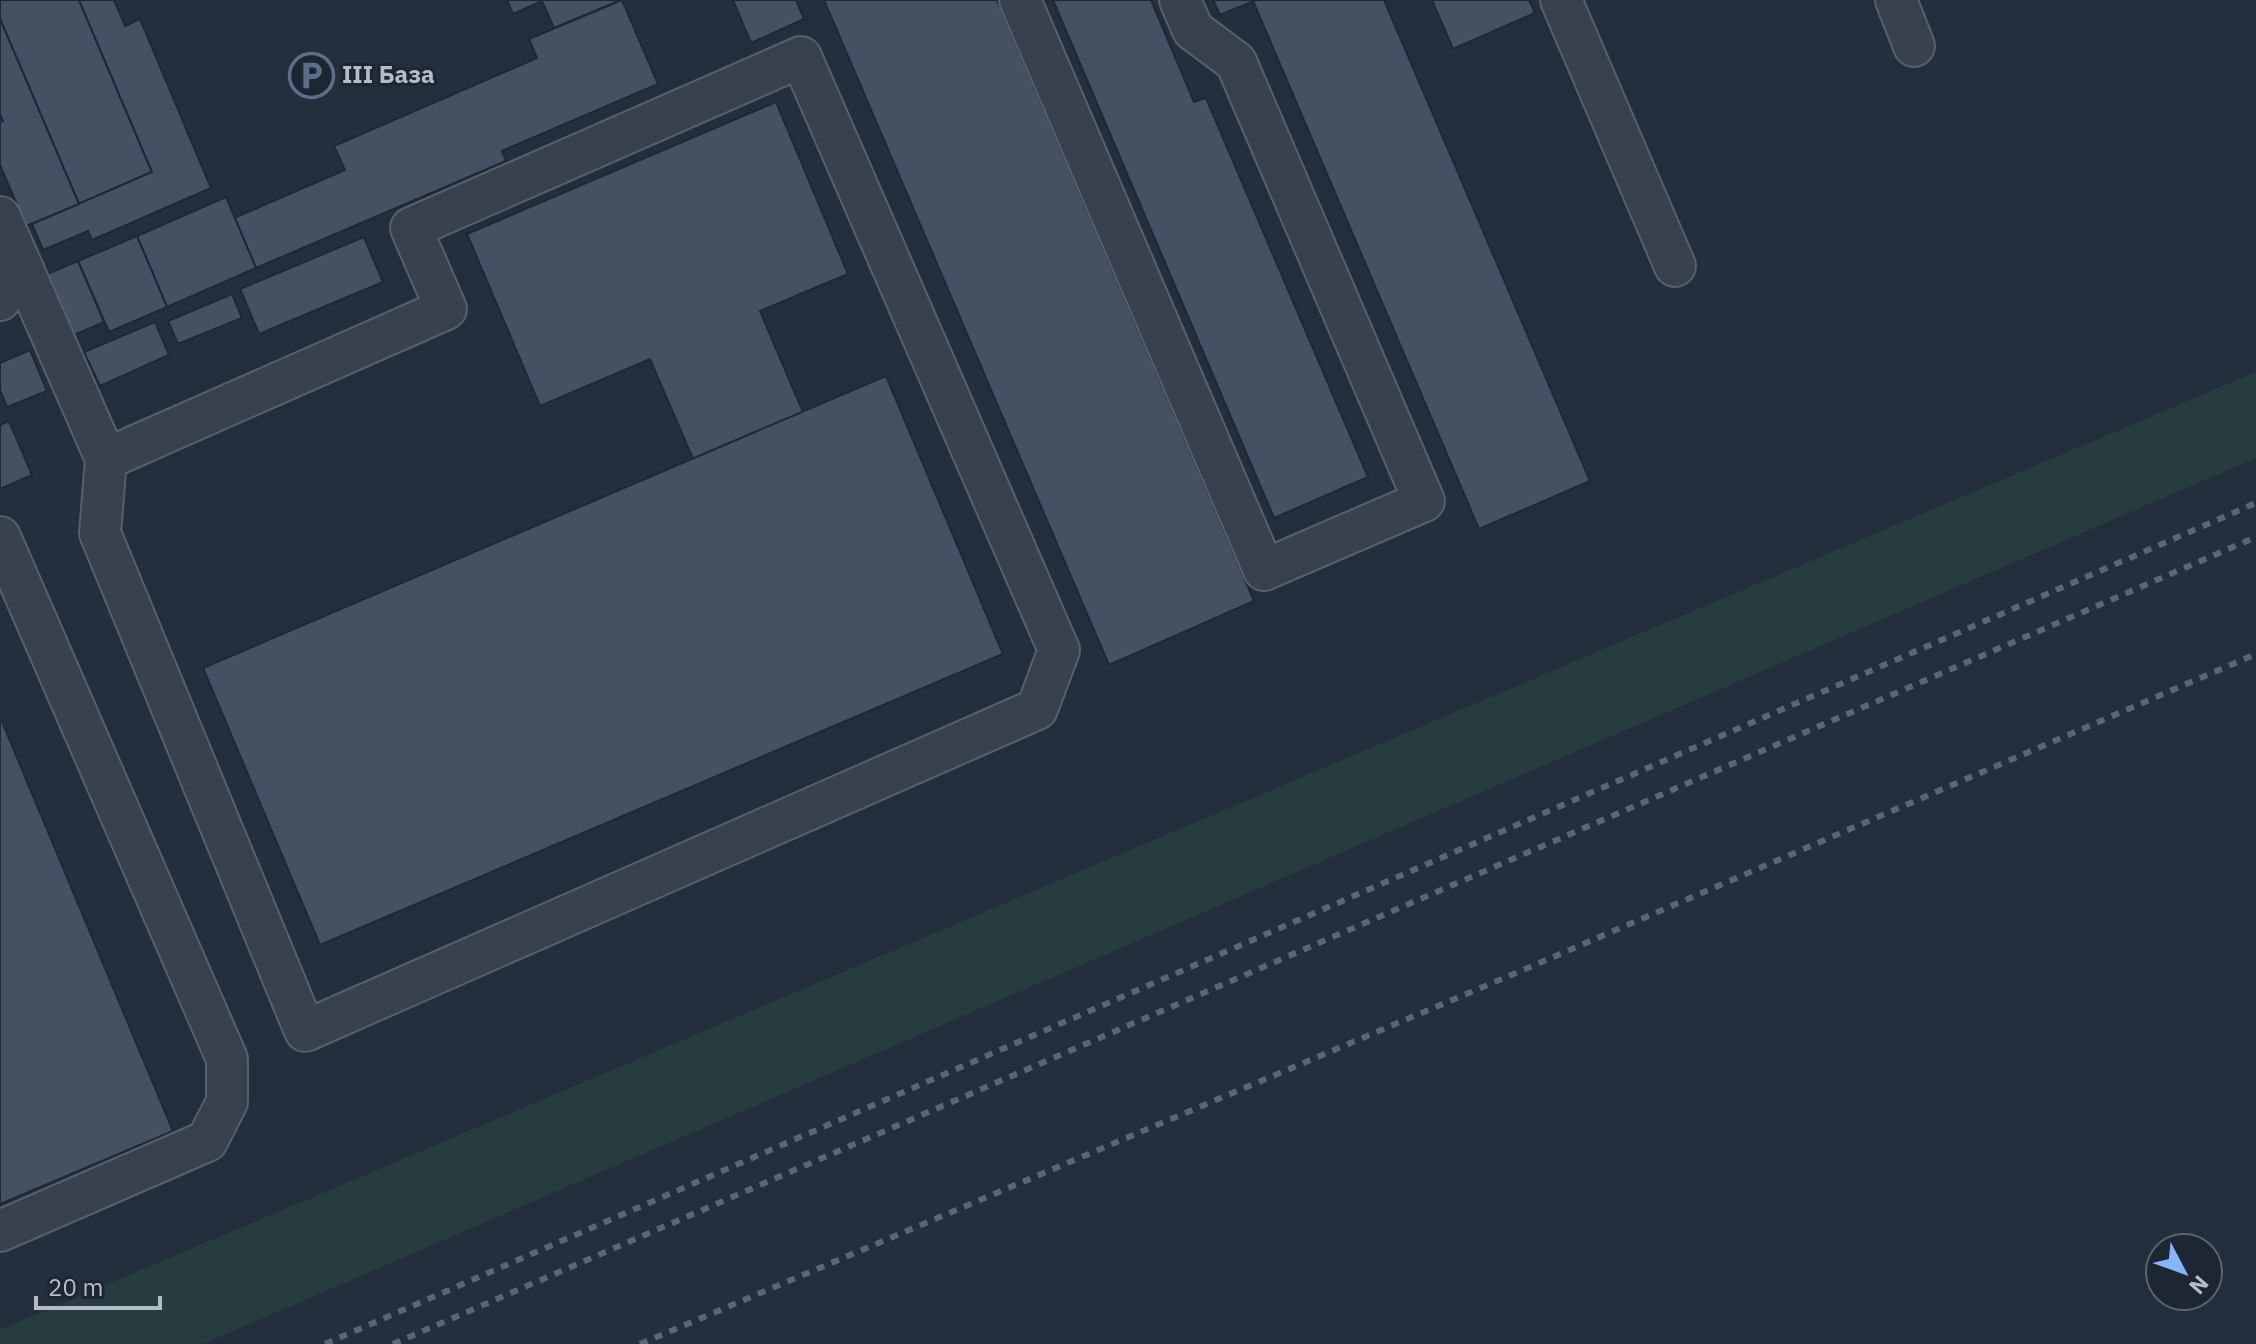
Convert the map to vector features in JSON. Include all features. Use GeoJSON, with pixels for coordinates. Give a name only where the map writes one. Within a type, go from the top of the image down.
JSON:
{"type":"FeatureCollection","features":[{"type":"Feature","properties":{"kind":"lane"},"geometry":{"type":"LineString","coordinates":[[1020,0],[1264,570],[1424,501],[1236,62],[1193,30],[1180,0]]}},
{"type":"Feature","properties":{"kind":"lane"},"geometry":{"type":"LineString","coordinates":[[1561,0],[1675,266]]}},
{"type":"Feature","properties":{"kind":"lane"},"geometry":{"type":"LineString","coordinates":[[1896,0],[1914,46]]}},
{"type":"Feature","properties":{"kind":"lane"},"geometry":{"type":"LineString","coordinates":[[0,217],[12,286],[106,459],[100,533],[305,1031],[1037,709],[1059,650],[801,57],[411,228],[446,309],[106,459]]}},
{"type":"Feature","properties":{"kind":"lane"},"geometry":{"type":"LineString","coordinates":[[0,537],[227,1059],[227,1102],[207,1141],[0,1231]]}},
{"type":"Feature","properties":{"kind":"green space"},"geometry":{"type":"Polygon","coordinates":[[[2256,372],[2256,458],[203,1344],[0,1344],[0,1330],[2256,372]]]}},
{"type":"Feature","properties":{"kind":"building"},"geometry":{"type":"Polygon","coordinates":[[[0,0],[79,0],[152,172],[79,204],[0,19],[0,0]]]}},
{"type":"Feature","properties":{"kind":"building"},"geometry":{"type":"Polygon","coordinates":[[[79,0],[114,0],[125,26],[140,19],[211,188],[92,240],[88,231],[43,250],[32,224],[152,172],[79,0]]]}},
{"type":"Feature","properties":{"kind":"building"},"geometry":{"type":"Polygon","coordinates":[[[507,0],[621,0],[554,28],[542,1],[513,14],[507,0]]]}},
{"type":"Feature","properties":{"kind":"building"},"geometry":{"type":"Polygon","coordinates":[[[622,0],[658,84],[502,151],[506,161],[256,268],[234,218],[345,170],[334,146],[537,58],[529,39],[622,0]]]}},
{"type":"Feature","properties":{"kind":"building"},"geometry":{"type":"Polygon","coordinates":[[[733,0],[796,0],[804,19],[751,43],[733,0]]]}},
{"type":"Feature","properties":{"kind":"building"},"geometry":{"type":"Polygon","coordinates":[[[824,0],[997,0],[1254,601],[1109,665],[824,0]]]}},
{"type":"Feature","properties":{"kind":"building"},"geometry":{"type":"Polygon","coordinates":[[[1053,0],[1151,0],[1194,102],[1206,98],[1368,477],[1274,518],[1053,0]]]}},
{"type":"Feature","properties":{"kind":"building"},"geometry":{"type":"Polygon","coordinates":[[[1213,0],[1256,0],[1220,15],[1213,0]]]}},
{"type":"Feature","properties":{"kind":"building"},"geometry":{"type":"Polygon","coordinates":[[[1384,0],[1590,481],[1479,529],[1253,1],[1384,0]]]}},
{"type":"Feature","properties":{"kind":"building"},"geometry":{"type":"Polygon","coordinates":[[[1432,0],[1529,0],[1535,13],[1453,49],[1432,0]]]}},
{"type":"Feature","properties":{"kind":"building"},"geometry":{"type":"Polygon","coordinates":[[[0,19],[79,204],[26,226],[0,165],[0,122],[3,121],[0,114],[0,19]]]}},
{"type":"Feature","properties":{"kind":"building"},"geometry":{"type":"Polygon","coordinates":[[[776,102],[848,274],[760,311],[803,412],[693,459],[650,359],[540,406],[467,234],[776,102]]]}},
{"type":"Feature","properties":{"kind":"building"},"geometry":{"type":"Polygon","coordinates":[[[226,197],[256,268],[167,307],[137,236],[226,197]]]}},
{"type":"Feature","properties":{"kind":"building"},"geometry":{"type":"Polygon","coordinates":[[[137,236],[167,307],[109,332],[78,261],[137,236]]]}},
{"type":"Feature","properties":{"kind":"building"},"geometry":{"type":"Polygon","coordinates":[[[364,237],[383,282],[259,334],[240,289],[364,237]]]}},
{"type":"Feature","properties":{"kind":"building"},"geometry":{"type":"Polygon","coordinates":[[[78,261],[104,322],[74,335],[47,274],[78,261]]]}},
{"type":"Feature","properties":{"kind":"building"},"geometry":{"type":"Polygon","coordinates":[[[232,294],[242,318],[178,344],[168,321],[232,294]]]}},
{"type":"Feature","properties":{"kind":"building"},"geometry":{"type":"Polygon","coordinates":[[[155,322],[169,355],[100,386],[84,352],[155,322]]]}},
{"type":"Feature","properties":{"kind":"building"},"geometry":{"type":"Polygon","coordinates":[[[30,350],[47,391],[7,407],[0,390],[0,363],[30,350]]]}},
{"type":"Feature","properties":{"kind":"building"},"geometry":{"type":"Polygon","coordinates":[[[886,376],[1003,654],[320,945],[203,668],[886,376]]]}},
{"type":"Feature","properties":{"kind":"building"},"geometry":{"type":"Polygon","coordinates":[[[9,421],[32,475],[0,489],[0,425],[9,421]]]}},
{"type":"Feature","properties":{"kind":"building"},"geometry":{"type":"Polygon","coordinates":[[[0,717],[173,1131],[0,1204],[0,717]]]}},
{"type":"Feature","properties":{"kind":"railway"},"geometry":{"type":"LineString","coordinates":[[325,1344],[2256,503]]}},
{"type":"Feature","properties":{"kind":"railway"},"geometry":{"type":"LineString","coordinates":[[393,1344],[2256,537]]}},
{"type":"Feature","properties":{"kind":"railway"},"geometry":{"type":"LineString","coordinates":[[640,1344],[1530,967],[2256,654]]}},
{"type":"Feature","properties":{"kind":"place","name":"III База"},"geometry":{"type":"Point","coordinates":[311,75]}}]}
